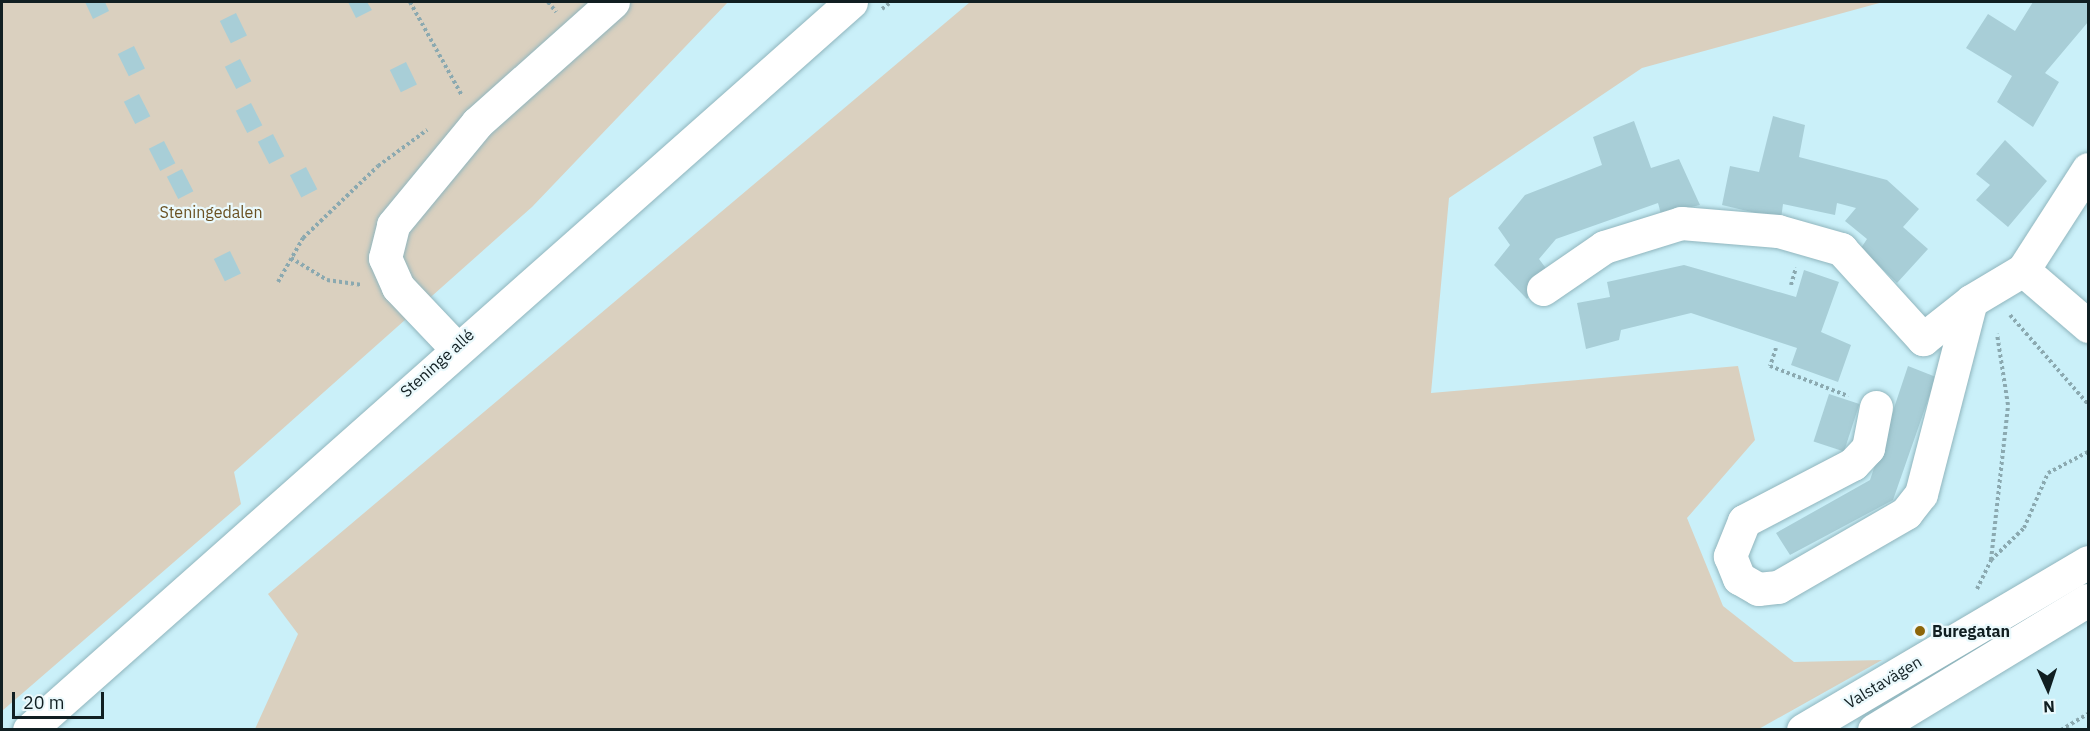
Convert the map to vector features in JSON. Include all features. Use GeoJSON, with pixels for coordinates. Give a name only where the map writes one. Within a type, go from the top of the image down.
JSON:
{"type":"FeatureCollection","features":[{"type":"Feature","properties":{"kind":"street"},"geometry":{"type":"LineString","coordinates":[[455,347],[398,287],[385,258],[393,225],[477,123],[613,2]]}},
{"type":"Feature","properties":{"kind":"street","name":"Steninge allé"},"geometry":{"type":"LineString","coordinates":[[29,729],[455,347],[851,2]]}},
{"type":"Feature","properties":{"kind":"street"},"geometry":{"type":"LineString","coordinates":[[1543,289],[1604,247],[1681,223],[1778,231],[1841,249],[1923,339],[1980,296],[2023,270],[2088,169]]}},
{"type":"Feature","properties":{"kind":"street"},"geometry":{"type":"LineString","coordinates":[[2023,270],[2088,326]]}},
{"type":"Feature","properties":{"kind":"street"},"geometry":{"type":"LineString","coordinates":[[1876,407],[1868,448],[1853,464],[1744,521],[1730,556],[1739,578],[1758,589],[1778,586],[1906,513],[1921,494],[1980,296]]}},
{"type":"Feature","properties":{"kind":"street","name":"Valstavägen"},"geometry":{"type":"LineString","coordinates":[[1803,729],[2088,562]]}},
{"type":"Feature","properties":{"kind":"street"},"geometry":{"type":"LineString","coordinates":[[1874,729],[2088,600]]}},
{"type":"Feature","properties":{"kind":"path"},"geometry":{"type":"LineString","coordinates":[[278,282],[303,238],[378,166],[435,124],[477,123],[410,2]]}},
{"type":"Feature","properties":{"kind":"path"},"geometry":{"type":"LineString","coordinates":[[291,258],[327,280],[398,287]]}},
{"type":"Feature","properties":{"kind":"path"},"geometry":{"type":"LineString","coordinates":[[1980,296],[2072,384],[2088,404]]}},
{"type":"Feature","properties":{"kind":"path"},"geometry":{"type":"LineString","coordinates":[[1977,589],[1990,560],[2008,405],[1980,296]]}},
{"type":"Feature","properties":{"kind":"path"},"geometry":{"type":"LineString","coordinates":[[1776,348],[1770,366],[1876,407]]}},
{"type":"Feature","properties":{"kind":"path"},"geometry":{"type":"LineString","coordinates":[[1990,560],[2024,528],[2048,473],[2088,452]]}},
{"type":"Feature","properties":{"kind":"path"},"geometry":{"type":"LineString","coordinates":[[2061,729],[2088,714]]}},
{"type":"Feature","properties":{"kind":"green space","name":"Steningedalen"},"geometry":{"type":"Polygon","coordinates":[[[2,2],[728,2],[532,207],[234,472],[241,504],[2,711],[2,2]]]}},
{"type":"Feature","properties":{"kind":"green space"},"geometry":{"type":"Polygon","coordinates":[[[970,2],[1883,2],[1642,68],[1449,198],[1431,393],[1738,366],[1755,440],[1687,518],[1723,606],[1794,662],[1882,660],[1757,730],[255,729],[298,634],[268,594],[970,2]]]}},
{"type":"Feature","properties":{"kind":"building"},"geometry":{"type":"Polygon","coordinates":[[[85,2],[105,2],[109,11],[93,19],[85,2]]]}},
{"type":"Feature","properties":{"kind":"building"},"geometry":{"type":"Polygon","coordinates":[[[348,2],[367,2],[372,10],[356,18],[348,2]]]}},
{"type":"Feature","properties":{"kind":"building"},"geometry":{"type":"Polygon","coordinates":[[[2033,2],[2088,2],[2088,22],[2045,73],[2059,82],[2033,127],[1997,102],[2012,76],[1966,48],[1988,14],[2015,31],[2033,2]]]}},
{"type":"Feature","properties":{"kind":"building"},"geometry":{"type":"Polygon","coordinates":[[[236,13],[247,35],[231,43],[220,21],[236,13]]]}},
{"type":"Feature","properties":{"kind":"building"},"geometry":{"type":"Polygon","coordinates":[[[134,46],[145,68],[129,76],[118,54],[134,46]]]}},
{"type":"Feature","properties":{"kind":"building"},"geometry":{"type":"Polygon","coordinates":[[[240,59],[251,81],[236,89],[225,67],[240,59]]]}},
{"type":"Feature","properties":{"kind":"building"},"geometry":{"type":"Polygon","coordinates":[[[406,62],[417,84],[401,92],[390,70],[406,62]]]}},
{"type":"Feature","properties":{"kind":"building"},"geometry":{"type":"Polygon","coordinates":[[[139,94],[150,116],[135,124],[124,102],[139,94]]]}},
{"type":"Feature","properties":{"kind":"building"},"geometry":{"type":"Polygon","coordinates":[[[251,103],[262,125],[247,133],[236,111],[251,103]]]}},
{"type":"Feature","properties":{"kind":"building"},"geometry":{"type":"Polygon","coordinates":[[[1773,116],[1805,125],[1799,157],[1887,180],[1919,209],[1903,227],[1928,249],[1897,283],[1861,248],[1867,239],[1845,221],[1856,208],[1837,203],[1835,215],[1783,204],[1781,219],[1722,205],[1730,166],[1759,172],[1773,116]]]}},
{"type":"Feature","properties":{"kind":"building"},"geometry":{"type":"Polygon","coordinates":[[[1634,121],[1651,168],[1679,159],[1700,205],[1661,214],[1658,203],[1556,239],[1539,259],[1548,271],[1527,299],[1494,265],[1510,245],[1498,228],[1525,195],[1602,165],[1593,137],[1634,121]]]}},
{"type":"Feature","properties":{"kind":"building"},"geometry":{"type":"Polygon","coordinates":[[[273,134],[284,156],[269,164],[258,142],[273,134]]]}},
{"type":"Feature","properties":{"kind":"building"},"geometry":{"type":"Polygon","coordinates":[[[2005,140],[2047,181],[2008,227],[1976,200],[1990,185],[1976,174],[2005,140]]]}},
{"type":"Feature","properties":{"kind":"building"},"geometry":{"type":"Polygon","coordinates":[[[164,141],[175,163],[160,171],[149,149],[164,141]]]}},
{"type":"Feature","properties":{"kind":"building"},"geometry":{"type":"Polygon","coordinates":[[[306,167],[317,189],[301,197],[290,175],[306,167]]]}},
{"type":"Feature","properties":{"kind":"building"},"geometry":{"type":"Polygon","coordinates":[[[182,169],[193,191],[178,199],[167,177],[182,169]]]}},
{"type":"Feature","properties":{"kind":"building"},"geometry":{"type":"Polygon","coordinates":[[[230,251],[241,273],[225,281],[214,259],[230,251]]]}},
{"type":"Feature","properties":{"kind":"building"},"geometry":{"type":"Polygon","coordinates":[[[1684,265],[1796,297],[1804,270],[1839,282],[1821,332],[1851,345],[1838,382],[1791,365],[1797,348],[1691,313],[1621,330],[1619,340],[1586,349],[1577,303],[1610,297],[1607,282],[1684,265]]]}},
{"type":"Feature","properties":{"kind":"building"},"geometry":{"type":"Polygon","coordinates":[[[1908,366],[1936,377],[1893,500],[1790,555],[1776,533],[1870,480],[1908,366]]]}},
{"type":"Feature","properties":{"kind":"building"},"geometry":{"type":"Polygon","coordinates":[[[1829,394],[1859,404],[1844,451],[1814,442],[1829,394]]]}},
{"type":"Feature","properties":{"kind":"place","name":"Buregatan"},"geometry":{"type":"Point","coordinates":[1920,631]}}]}
